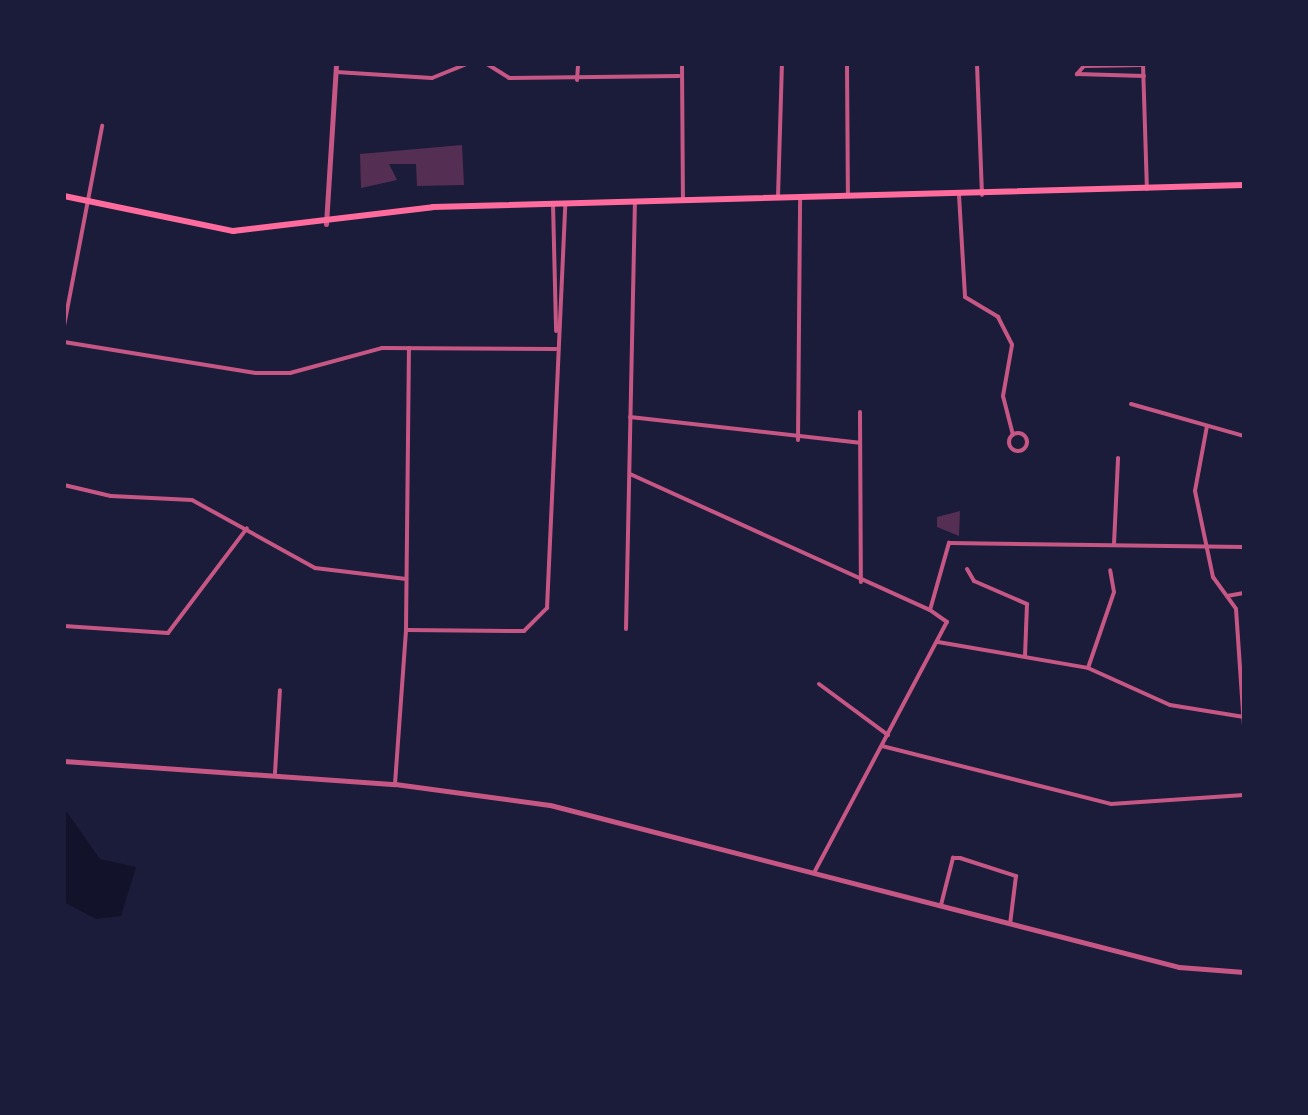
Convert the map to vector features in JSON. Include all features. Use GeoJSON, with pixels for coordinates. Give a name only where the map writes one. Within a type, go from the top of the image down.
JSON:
{"type":"FeatureCollection","features":[{"type":"Feature","properties":{"kind":"main road"},"geometry":{"type":"LineString","coordinates":[[64,196],[233,231],[326,224],[433,207],[800,196],[982,195],[1244,185]]}},
{"type":"Feature","properties":{"kind":"street"},"geometry":{"type":"LineString","coordinates":[[326,224],[336,64]]}},
{"type":"Feature","properties":{"kind":"street"},"geometry":{"type":"LineString","coordinates":[[336,72],[432,78],[467,64]]}},
{"type":"Feature","properties":{"kind":"street"},"geometry":{"type":"LineString","coordinates":[[487,64],[509,78],[577,80],[679,76]]}},
{"type":"Feature","properties":{"kind":"street"},"geometry":{"type":"LineString","coordinates":[[577,80],[578,64]]}},
{"type":"Feature","properties":{"kind":"street"},"geometry":{"type":"LineString","coordinates":[[682,64],[679,76],[683,201]]}},
{"type":"Feature","properties":{"kind":"street"},"geometry":{"type":"LineString","coordinates":[[778,197],[782,64]]}},
{"type":"Feature","properties":{"kind":"street"},"geometry":{"type":"LineString","coordinates":[[847,64],[848,196]]}},
{"type":"Feature","properties":{"kind":"street"},"geometry":{"type":"LineString","coordinates":[[977,64],[982,195]]}},
{"type":"Feature","properties":{"kind":"street"},"geometry":{"type":"LineString","coordinates":[[1144,76],[1077,74],[1084,66],[1143,64],[1144,76],[1147,189]]}},
{"type":"Feature","properties":{"kind":"street"},"geometry":{"type":"LineString","coordinates":[[64,326],[102,126]]}},
{"type":"Feature","properties":{"kind":"street"},"geometry":{"type":"LineString","coordinates":[[959,195],[965,297],[998,317],[1012,345],[1003,396],[1013,435],[1011,448],[1022,449],[1025,437],[1013,435]]}},
{"type":"Feature","properties":{"kind":"street"},"geometry":{"type":"LineString","coordinates":[[798,440],[800,196]]}},
{"type":"Feature","properties":{"kind":"street"},"geometry":{"type":"LineString","coordinates":[[626,629],[635,202]]}},
{"type":"Feature","properties":{"kind":"street"},"geometry":{"type":"LineString","coordinates":[[553,204],[557,334]]}},
{"type":"Feature","properties":{"kind":"street"},"geometry":{"type":"LineString","coordinates":[[406,630],[524,631],[540,622],[553,563],[556,349],[565,204]]}},
{"type":"Feature","properties":{"kind":"street"},"geometry":{"type":"LineString","coordinates":[[64,342],[256,373],[409,348],[556,349]]}},
{"type":"Feature","properties":{"kind":"street"},"geometry":{"type":"LineString","coordinates":[[395,784],[406,630],[409,348]]}},
{"type":"Feature","properties":{"kind":"street"},"geometry":{"type":"LineString","coordinates":[[1131,404],[1244,436]]}},
{"type":"Feature","properties":{"kind":"street"},"geometry":{"type":"LineString","coordinates":[[860,412],[861,583]]}},
{"type":"Feature","properties":{"kind":"street"},"geometry":{"type":"LineString","coordinates":[[630,417],[798,440],[860,443]]}},
{"type":"Feature","properties":{"kind":"street"},"geometry":{"type":"LineString","coordinates":[[1207,426],[1195,491],[1216,588],[1227,596],[1236,609],[1242,653],[1244,725]]}},
{"type":"Feature","properties":{"kind":"street"},"geometry":{"type":"LineString","coordinates":[[1114,544],[1118,458]]}},
{"type":"Feature","properties":{"kind":"street"},"geometry":{"type":"LineString","coordinates":[[630,474],[713,506],[861,583],[930,610],[947,622],[815,871]]}},
{"type":"Feature","properties":{"kind":"street"},"geometry":{"type":"LineString","coordinates":[[64,485],[111,496],[192,500],[332,574],[406,579]]}},
{"type":"Feature","properties":{"kind":"street"},"geometry":{"type":"LineString","coordinates":[[64,626],[168,633],[247,528]]}},
{"type":"Feature","properties":{"kind":"street"},"geometry":{"type":"LineString","coordinates":[[930,610],[949,543],[1114,544],[1210,549],[1244,547]]}},
{"type":"Feature","properties":{"kind":"street"},"geometry":{"type":"LineString","coordinates":[[967,569],[974,581],[1027,604],[1025,656]]}},
{"type":"Feature","properties":{"kind":"street"},"geometry":{"type":"LineString","coordinates":[[1088,668],[1114,592],[1110,570]]}},
{"type":"Feature","properties":{"kind":"street"},"geometry":{"type":"LineString","coordinates":[[1227,596],[1244,593]]}},
{"type":"Feature","properties":{"kind":"street"},"geometry":{"type":"LineString","coordinates":[[938,642],[1088,668],[1170,705],[1244,717]]}},
{"type":"Feature","properties":{"kind":"street"},"geometry":{"type":"LineString","coordinates":[[819,684],[888,735]]}},
{"type":"Feature","properties":{"kind":"street"},"geometry":{"type":"LineString","coordinates":[[275,773],[280,690]]}},
{"type":"Feature","properties":{"kind":"street"},"geometry":{"type":"LineString","coordinates":[[882,746],[1111,804],[1244,795]]}},
{"type":"Feature","properties":{"kind":"street"},"geometry":{"type":"LineString","coordinates":[[64,761],[275,773],[395,784],[603,816],[1179,967],[1244,972]]}},
{"type":"Feature","properties":{"kind":"street"},"geometry":{"type":"LineString","coordinates":[[941,905],[953,858],[960,858],[1016,876],[1010,924]]}},
{"type":"Feature","properties":{"kind":"shaded area"},"geometry":{"type":"Polygon","coordinates":[[[64,808],[100,859],[136,867],[121,916],[96,919],[64,902],[64,808]]]}},
{"type":"Feature","properties":{"kind":"building"},"geometry":{"type":"Polygon","coordinates":[[[462,145],[464,185],[417,186],[416,164],[389,164],[397,180],[361,188],[360,154],[462,145]]]}},
{"type":"Feature","properties":{"kind":"building"},"geometry":{"type":"Polygon","coordinates":[[[960,511],[959,536],[937,527],[937,517],[960,511]]]}}]}
